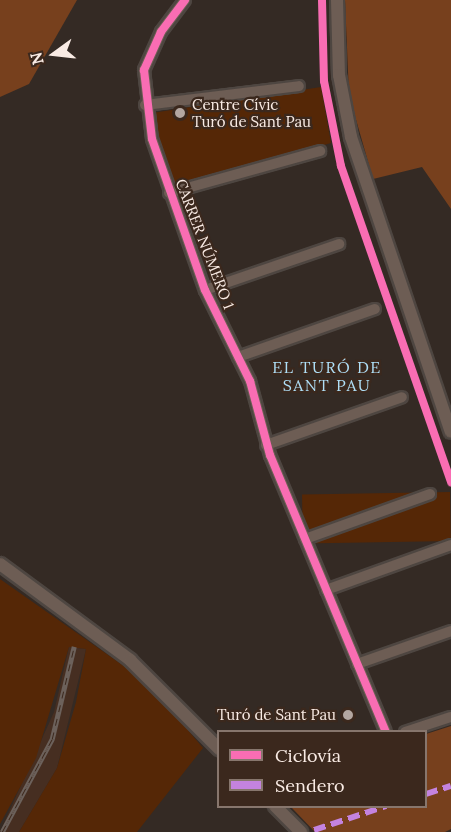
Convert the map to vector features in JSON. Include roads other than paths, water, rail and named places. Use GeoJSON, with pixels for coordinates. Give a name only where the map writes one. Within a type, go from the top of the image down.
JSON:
{"type":"FeatureCollection","features":[{"type":"Feature","properties":{"kind":"street","name":"CARRER NÚMERO 1"},"geometry":{"type":"LineString","coordinates":[[185,0],[161,32],[144,70],[145,105],[169,193],[205,290],[250,381],[266,445],[385,730]]}},
{"type":"Feature","properties":{"kind":"street"},"geometry":{"type":"LineString","coordinates":[[337,0],[339,75],[351,136],[374,218],[451,432]]}},
{"type":"Feature","properties":{"kind":"street"},"geometry":{"type":"LineString","coordinates":[[145,105],[299,86]]}},
{"type":"Feature","properties":{"kind":"street"},"geometry":{"type":"LineString","coordinates":[[169,193],[320,151]]}},
{"type":"Feature","properties":{"kind":"street"},"geometry":{"type":"LineString","coordinates":[[205,290],[339,244]]}},
{"type":"Feature","properties":{"kind":"street"},"geometry":{"type":"LineString","coordinates":[[238,357],[375,309]]}},
{"type":"Feature","properties":{"kind":"street"},"geometry":{"type":"LineString","coordinates":[[266,445],[402,397]]}},
{"type":"Feature","properties":{"kind":"street"},"geometry":{"type":"LineString","coordinates":[[305,539],[430,494]]}},
{"type":"Feature","properties":{"kind":"street"},"geometry":{"type":"LineString","coordinates":[[326,590],[451,545]]}},
{"type":"Feature","properties":{"kind":"street"},"geometry":{"type":"LineString","coordinates":[[0,558],[106,630],[217,737]]}},
{"type":"Feature","properties":{"kind":"street"},"geometry":{"type":"LineString","coordinates":[[0,566],[130,660],[217,747]]}},
{"type":"Feature","properties":{"kind":"street"},"geometry":{"type":"LineString","coordinates":[[357,664],[451,631]]}},
{"type":"Feature","properties":{"kind":"street"},"geometry":{"type":"LineString","coordinates":[[411,730],[451,717]]}},
{"type":"Feature","properties":{"kind":"street"},"geometry":{"type":"LineString","coordinates":[[283,810],[301,832]]}},
{"type":"Feature","properties":{"kind":"street"},"geometry":{"type":"LineString","coordinates":[[283,810],[309,832]]}},
{"type":"Feature","properties":{"kind":"railway"},"geometry":{"type":"LineString","coordinates":[[2,832],[52,739],[74,647]]}},
{"type":"Feature","properties":{"kind":"place","name":"Centre Cívic Turó de Sant Pau"},"geometry":{"type":"Point","coordinates":[180,113]}},
{"type":"Feature","properties":{"kind":"place","name":"Turó de Sant Pau"},"geometry":{"type":"Point","coordinates":[348,715]}},
{"type":"Feature","properties":{"kind":"district","name":"EL TURÓ DE SANT PAU"},"geometry":{"type":"Point","coordinates":[327,376]}}]}
